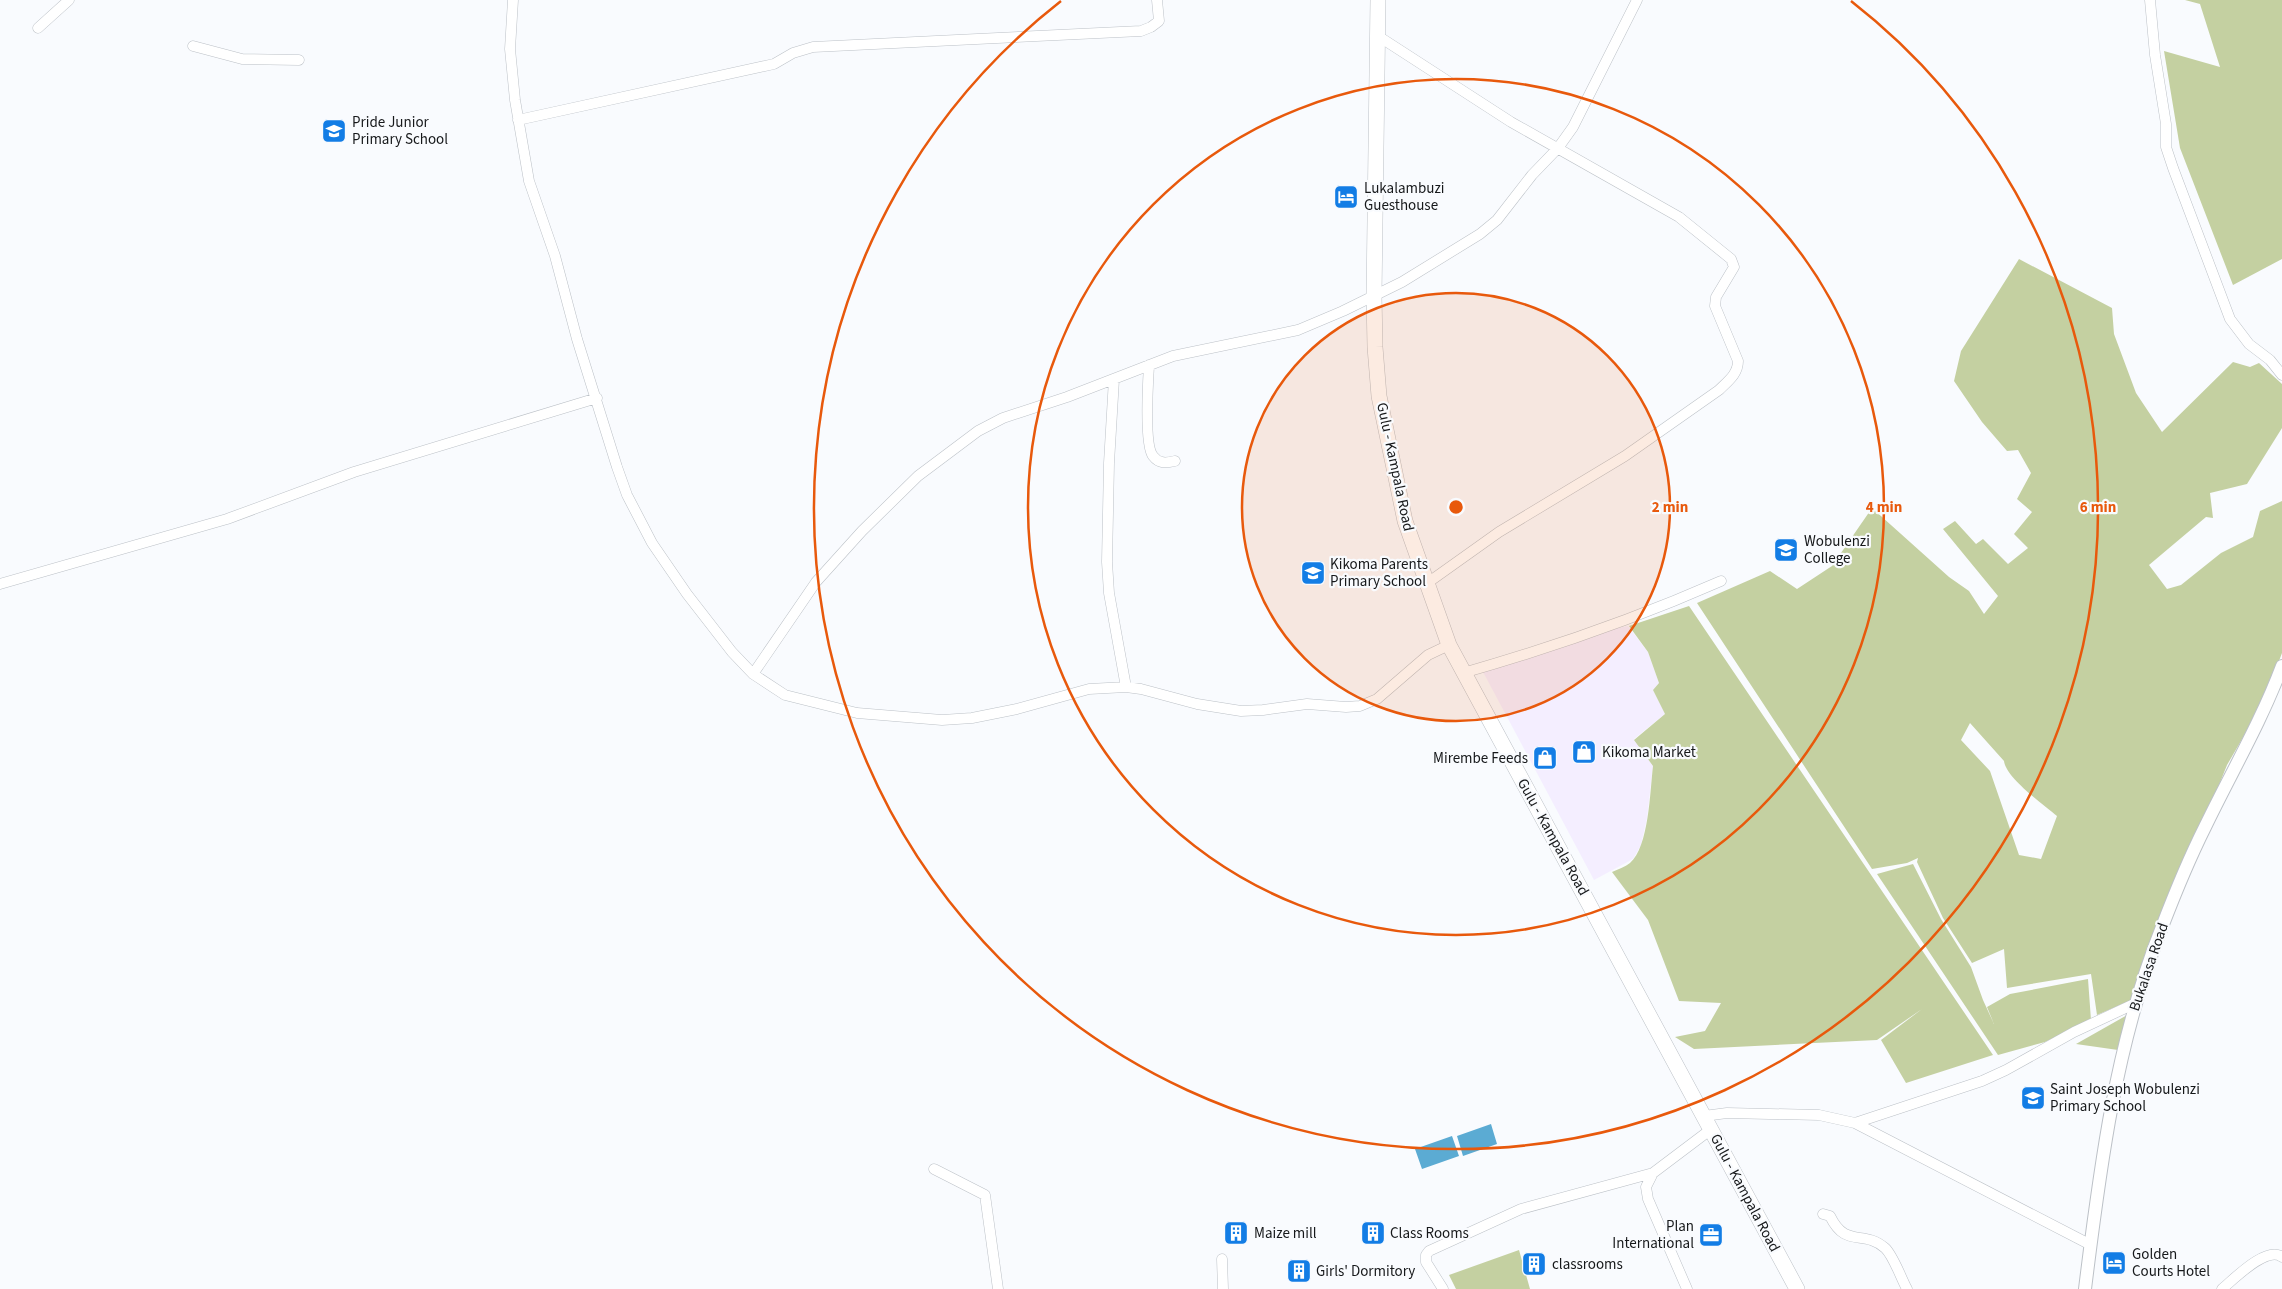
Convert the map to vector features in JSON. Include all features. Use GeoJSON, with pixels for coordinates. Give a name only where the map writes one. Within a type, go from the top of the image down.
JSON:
{"type":"FeatureCollection","features":[{"type":"Feature","properties":{"kind":"main road","name":"Gulu - Kampala Road"},"geometry":{"type":"LineString","coordinates":[[1378,0],[1374,296],[1378,386],[1405,521],[1448,645],[1797,1289]]}},
{"type":"Feature","properties":{"kind":"street"},"geometry":{"type":"LineString","coordinates":[[38,28],[69,0]]}},
{"type":"Feature","properties":{"kind":"street"},"geometry":{"type":"LineString","coordinates":[[513,0],[510,49],[518,120],[529,181],[555,256],[577,339],[627,495],[652,543],[687,594],[732,652],[753,674],[785,694],[806,701],[856,712],[942,720],[995,714],[1089,689],[1126,687],[1160,693],[1224,710],[1263,710],[1307,704],[1346,708],[1360,706],[1377,699],[1428,656],[1448,645]]}},
{"type":"Feature","properties":{"kind":"street"},"geometry":{"type":"LineString","coordinates":[[518,120],[774,64],[793,53],[812,47],[1141,31],[1152,27],[1158,21],[1158,0]]}},
{"type":"Feature","properties":{"kind":"street"},"geometry":{"type":"LineString","coordinates":[[753,674],[816,582],[862,531],[918,476],[978,431],[1003,418],[1068,397],[1173,356],[1298,330],[1374,296],[1441,260],[1480,234],[1497,220],[1532,175],[1558,148],[1573,127],[1637,0]]}},
{"type":"Feature","properties":{"kind":"street"},"geometry":{"type":"LineString","coordinates":[[2150,0],[2155,55],[2166,124],[2166,146],[2173,168],[2230,319],[2249,344],[2270,360],[2282,375]]}},
{"type":"Feature","properties":{"kind":"street"},"geometry":{"type":"LineString","coordinates":[[1378,36],[1511,122],[1679,217],[1731,259],[1734,267],[1716,297],[1715,306],[1738,361],[1738,369],[1719,390],[1625,456],[1499,532],[1426,584]]}},
{"type":"Feature","properties":{"kind":"street"},"geometry":{"type":"LineString","coordinates":[[192,46],[242,59],[299,60]]}},
{"type":"Feature","properties":{"kind":"street"},"geometry":{"type":"LineString","coordinates":[[1149,365],[1149,450],[1158,461],[1165,463],[1175,461]]}},
{"type":"Feature","properties":{"kind":"street"},"geometry":{"type":"LineString","coordinates":[[1114,379],[1109,463],[1109,593],[1126,687]]}},
{"type":"Feature","properties":{"kind":"street"},"geometry":{"type":"LineString","coordinates":[[0,584],[227,519],[354,472],[597,398]]}},
{"type":"Feature","properties":{"kind":"street"},"geometry":{"type":"LineString","coordinates":[[1463,673],[1528,655],[1598,630],[1676,601],[1720,581]]}},
{"type":"Feature","properties":{"kind":"street","name":"Bukalasa Road"},"geometry":{"type":"LineString","coordinates":[[2086,1289],[2091,1244],[2117,1080],[2134,1004],[2161,929],[2195,848],[2270,697],[2282,666]]}},
{"type":"Feature","properties":{"kind":"street"},"geometry":{"type":"LineString","coordinates":[[1855,1123],[1982,1081],[2006,1070],[2074,1032],[2134,1004]]}},
{"type":"Feature","properties":{"kind":"street"},"geometry":{"type":"LineString","coordinates":[[1704,1116],[1727,1113],[1819,1115],[1855,1123],[2091,1244]]}},
{"type":"Feature","properties":{"kind":"street"},"geometry":{"type":"LineString","coordinates":[[1443,1289],[1426,1262],[1426,1255],[1441,1244],[1521,1209],[1653,1173],[1710,1130]]}},
{"type":"Feature","properties":{"kind":"street"},"geometry":{"type":"LineString","coordinates":[[934,1169],[986,1195],[998,1289]]}},
{"type":"Feature","properties":{"kind":"street"},"geometry":{"type":"LineString","coordinates":[[1653,1173],[1646,1187],[1648,1199],[1687,1289]]}},
{"type":"Feature","properties":{"kind":"street"},"geometry":{"type":"LineString","coordinates":[[1824,1214],[1830,1216],[1838,1231],[1844,1235],[1868,1239],[1886,1248],[1907,1289]]}},
{"type":"Feature","properties":{"kind":"street"},"geometry":{"type":"LineString","coordinates":[[2222,1289],[2263,1257],[2271,1254],[2278,1254],[2282,1257]]}},
{"type":"Feature","properties":{"kind":"street"},"geometry":{"type":"LineString","coordinates":[[1222,1259],[1223,1289]]}},
{"type":"Feature","properties":{"kind":"shaded area","name":"Kikoma Market"},"geometry":{"type":"Polygon","coordinates":[[[1628,626],[1648,652],[1659,683],[1653,690],[1665,714],[1634,739],[1653,766],[1647,818],[1641,845],[1633,859],[1594,880],[1482,670],[1598,632],[1628,626]]]}},
{"type":"Feature","properties":{"kind":"green space"},"geometry":{"type":"Polygon","coordinates":[[[2185,0],[2282,0],[2282,259],[2233,285],[2180,148],[2164,51],[2220,67],[2200,4],[2185,0]]]}},
{"type":"Feature","properties":{"kind":"green space"},"geometry":{"type":"Polygon","coordinates":[[[2019,259],[2112,308],[2114,334],[2136,393],[2162,432],[2233,362],[2250,367],[2259,363],[2282,384],[2282,428],[2247,484],[2210,493],[2213,518],[2206,517],[2149,565],[2167,589],[2181,585],[2221,553],[2253,537],[2260,511],[2282,501],[2282,653],[2263,703],[2227,765],[2142,977],[2138,975],[2140,987],[2136,998],[2097,1015],[2091,974],[2007,988],[2004,949],[1972,963],[1943,918],[1917,862],[1918,858],[1907,863],[1872,869],[1697,603],[1770,571],[1797,589],[1832,566],[1872,508],[1949,577],[1969,591],[1984,614],[1998,596],[1943,529],[1955,521],[1976,544],[1983,539],[2008,564],[2028,548],[2014,534],[2032,512],[2017,499],[2031,473],[2018,450],[2007,451],[1982,422],[1954,381],[1961,351],[2019,259]],[[1970,723],[1961,740],[1990,771],[2019,855],[2041,859],[2057,816],[2018,783],[2006,768],[2004,761],[1970,723]]]}},
{"type":"Feature","properties":{"kind":"green space"},"geometry":{"type":"Polygon","coordinates":[[[1689,606],[1993,1055],[1906,1083],[1881,1040],[1922,1009],[1877,1040],[1694,1049],[1675,1037],[1705,1031],[1721,1003],[1679,1001],[1648,920],[1612,872],[1630,863],[1636,855],[1641,845],[1648,818],[1653,766],[1634,740],[1665,714],[1653,690],[1659,683],[1648,652],[1629,626],[1689,606]]]}},
{"type":"Feature","properties":{"kind":"green space"},"geometry":{"type":"Polygon","coordinates":[[[1913,864],[1941,919],[1971,967],[1983,1000],[1994,1024],[1987,1007],[2010,994],[2088,979],[2091,1020],[2045,1042],[1998,1055],[1877,874],[1913,864]]]}},
{"type":"Feature","properties":{"kind":"green space"},"geometry":{"type":"Polygon","coordinates":[[[2129,1014],[2118,1050],[2076,1044],[2129,1014]]]}},
{"type":"Feature","properties":{"kind":"green space"},"geometry":{"type":"Polygon","coordinates":[[[1519,1250],[1530,1289],[1456,1289],[1449,1275],[1519,1250]]]}},
{"type":"Feature","properties":{"kind":"water"},"geometry":{"type":"Polygon","coordinates":[[[1491,1124],[1497,1144],[1463,1156],[1457,1136],[1491,1124]]]}},
{"type":"Feature","properties":{"kind":"water"},"geometry":{"type":"Polygon","coordinates":[[[1452,1136],[1459,1156],[1422,1169],[1415,1149],[1452,1136]]]}},
{"type":"Feature","properties":{"kind":"place","name":"Pride Junior Primary School"},"geometry":{"type":"Point","coordinates":[334,131]}},
{"type":"Feature","properties":{"kind":"place","name":"Lukalambuzi Guesthouse"},"geometry":{"type":"Point","coordinates":[1346,197]}},
{"type":"Feature","properties":{"kind":"place","name":"Wobulenzi College"},"geometry":{"type":"Point","coordinates":[1786,550]}},
{"type":"Feature","properties":{"kind":"place","name":"Kikoma Parents Primary School"},"geometry":{"type":"Point","coordinates":[1313,573]}},
{"type":"Feature","properties":{"kind":"place","name":"Kikoma Market"},"geometry":{"type":"Point","coordinates":[1584,752]}},
{"type":"Feature","properties":{"kind":"place","name":"Mirembe Feeds"},"geometry":{"type":"Point","coordinates":[1545,758]}},
{"type":"Feature","properties":{"kind":"place","name":"Saint Joseph Wobulenzi Primary School"},"geometry":{"type":"Point","coordinates":[2033,1098]}},
{"type":"Feature","properties":{"kind":"place","name":"Maize mill"},"geometry":{"type":"Point","coordinates":[1236,1233]}},
{"type":"Feature","properties":{"kind":"place","name":"Class Rooms"},"geometry":{"type":"Point","coordinates":[1373,1233]}},
{"type":"Feature","properties":{"kind":"place","name":"Plan International"},"geometry":{"type":"Point","coordinates":[1711,1235]}},
{"type":"Feature","properties":{"kind":"place","name":"Golden Courts Hotel"},"geometry":{"type":"Point","coordinates":[2114,1263]}},
{"type":"Feature","properties":{"kind":"place","name":"classrooms"},"geometry":{"type":"Point","coordinates":[1534,1264]}},
{"type":"Feature","properties":{"kind":"place","name":"Girls' Dormitory"},"geometry":{"type":"Point","coordinates":[1299,1271]}}]}
